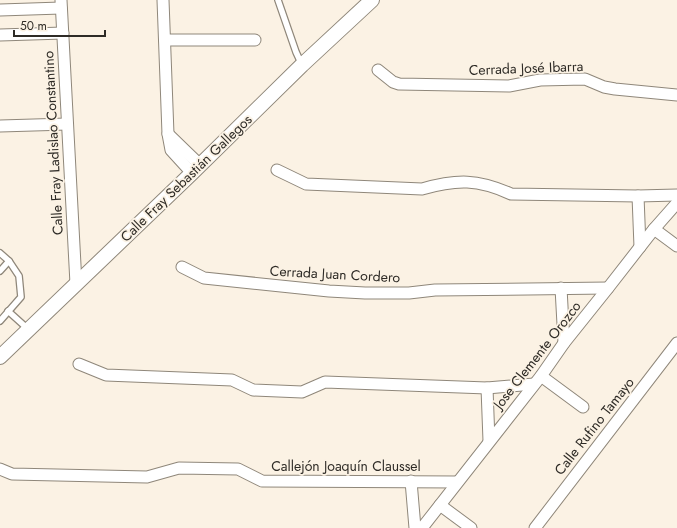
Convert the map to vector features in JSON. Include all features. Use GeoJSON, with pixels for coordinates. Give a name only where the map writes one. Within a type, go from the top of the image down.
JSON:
{"type":"FeatureCollection","features":[{"type":"Feature","properties":{"kind":"street"},"geometry":{"type":"LineString","coordinates":[[163,0],[168,134],[196,169]]}},
{"type":"Feature","properties":{"kind":"street","name":"Calle Fray Sebastián Gallegos"},"geometry":{"type":"LineString","coordinates":[[0,357],[302,65],[372,0]]}},
{"type":"Feature","properties":{"kind":"street"},"geometry":{"type":"LineString","coordinates":[[0,10],[61,4]]}},
{"type":"Feature","properties":{"kind":"street","name":"Calle Fray Ladislao Constantino"},"geometry":{"type":"LineString","coordinates":[[61,4],[76,284]]}},
{"type":"Feature","properties":{"kind":"street"},"geometry":{"type":"LineString","coordinates":[[0,35],[62,33]]}},
{"type":"Feature","properties":{"kind":"street"},"geometry":{"type":"LineString","coordinates":[[165,40],[255,40]]}},
{"type":"Feature","properties":{"kind":"street","name":"Cerrada José Ibarra"},"geometry":{"type":"LineString","coordinates":[[378,70],[393,82],[399,84],[509,86],[540,80],[585,79],[604,87],[615,89],[677,95]]}},
{"type":"Feature","properties":{"kind":"street"},"geometry":{"type":"LineString","coordinates":[[0,126],[67,124]]}},
{"type":"Feature","properties":{"kind":"street"},"geometry":{"type":"LineString","coordinates":[[277,170],[306,184],[422,189],[440,184],[472,182],[493,186],[511,194],[638,196],[677,195]]}},
{"type":"Feature","properties":{"kind":"street"},"geometry":{"type":"LineString","coordinates":[[638,196],[640,247]]}},
{"type":"Feature","properties":{"kind":"street","name":"Jose Clemente Orozco"},"geometry":{"type":"LineString","coordinates":[[422,528],[564,343],[654,229],[677,203]]}},
{"type":"Feature","properties":{"kind":"street"},"geometry":{"type":"LineString","coordinates":[[654,229],[677,246]]}},
{"type":"Feature","properties":{"kind":"street","name":"Cerrada Juan Cordero"},"geometry":{"type":"LineString","coordinates":[[182,267],[204,278],[329,291],[365,293],[608,288]]}},
{"type":"Feature","properties":{"kind":"street"},"geometry":{"type":"LineString","coordinates":[[561,288],[564,343]]}},
{"type":"Feature","properties":{"kind":"street","name":"Calle Rufino Tamayo"},"geometry":{"type":"LineString","coordinates":[[535,528],[677,343]]}},
{"type":"Feature","properties":{"kind":"street"},"geometry":{"type":"LineString","coordinates":[[79,364],[106,375],[232,380],[252,390],[302,392],[325,382],[487,388],[537,380],[583,407]]}},
{"type":"Feature","properties":{"kind":"street"},"geometry":{"type":"LineString","coordinates":[[487,388],[489,441]]}},
{"type":"Feature","properties":{"kind":"street","name":"Callejón Joaquín Claussel"},"geometry":{"type":"LineString","coordinates":[[0,469],[12,474],[147,477],[179,468],[238,469],[262,481],[457,482]]}},
{"type":"Feature","properties":{"kind":"street"},"geometry":{"type":"LineString","coordinates":[[411,481],[415,528]]}},
{"type":"Feature","properties":{"kind":"street"},"geometry":{"type":"LineString","coordinates":[[440,505],[470,528]]}},
{"type":"Feature","properties":{"kind":"lane"},"geometry":{"type":"LineString","coordinates":[[278,0],[302,65]]}},
{"type":"Feature","properties":{"kind":"lane"},"geometry":{"type":"LineString","coordinates":[[0,253],[9,261],[19,276],[21,297],[0,321]]}},
{"type":"Feature","properties":{"kind":"lane"},"geometry":{"type":"LineString","coordinates":[[0,271],[9,261]]}},
{"type":"Feature","properties":{"kind":"lane"},"geometry":{"type":"LineString","coordinates":[[8,311],[28,329]]}}]}
